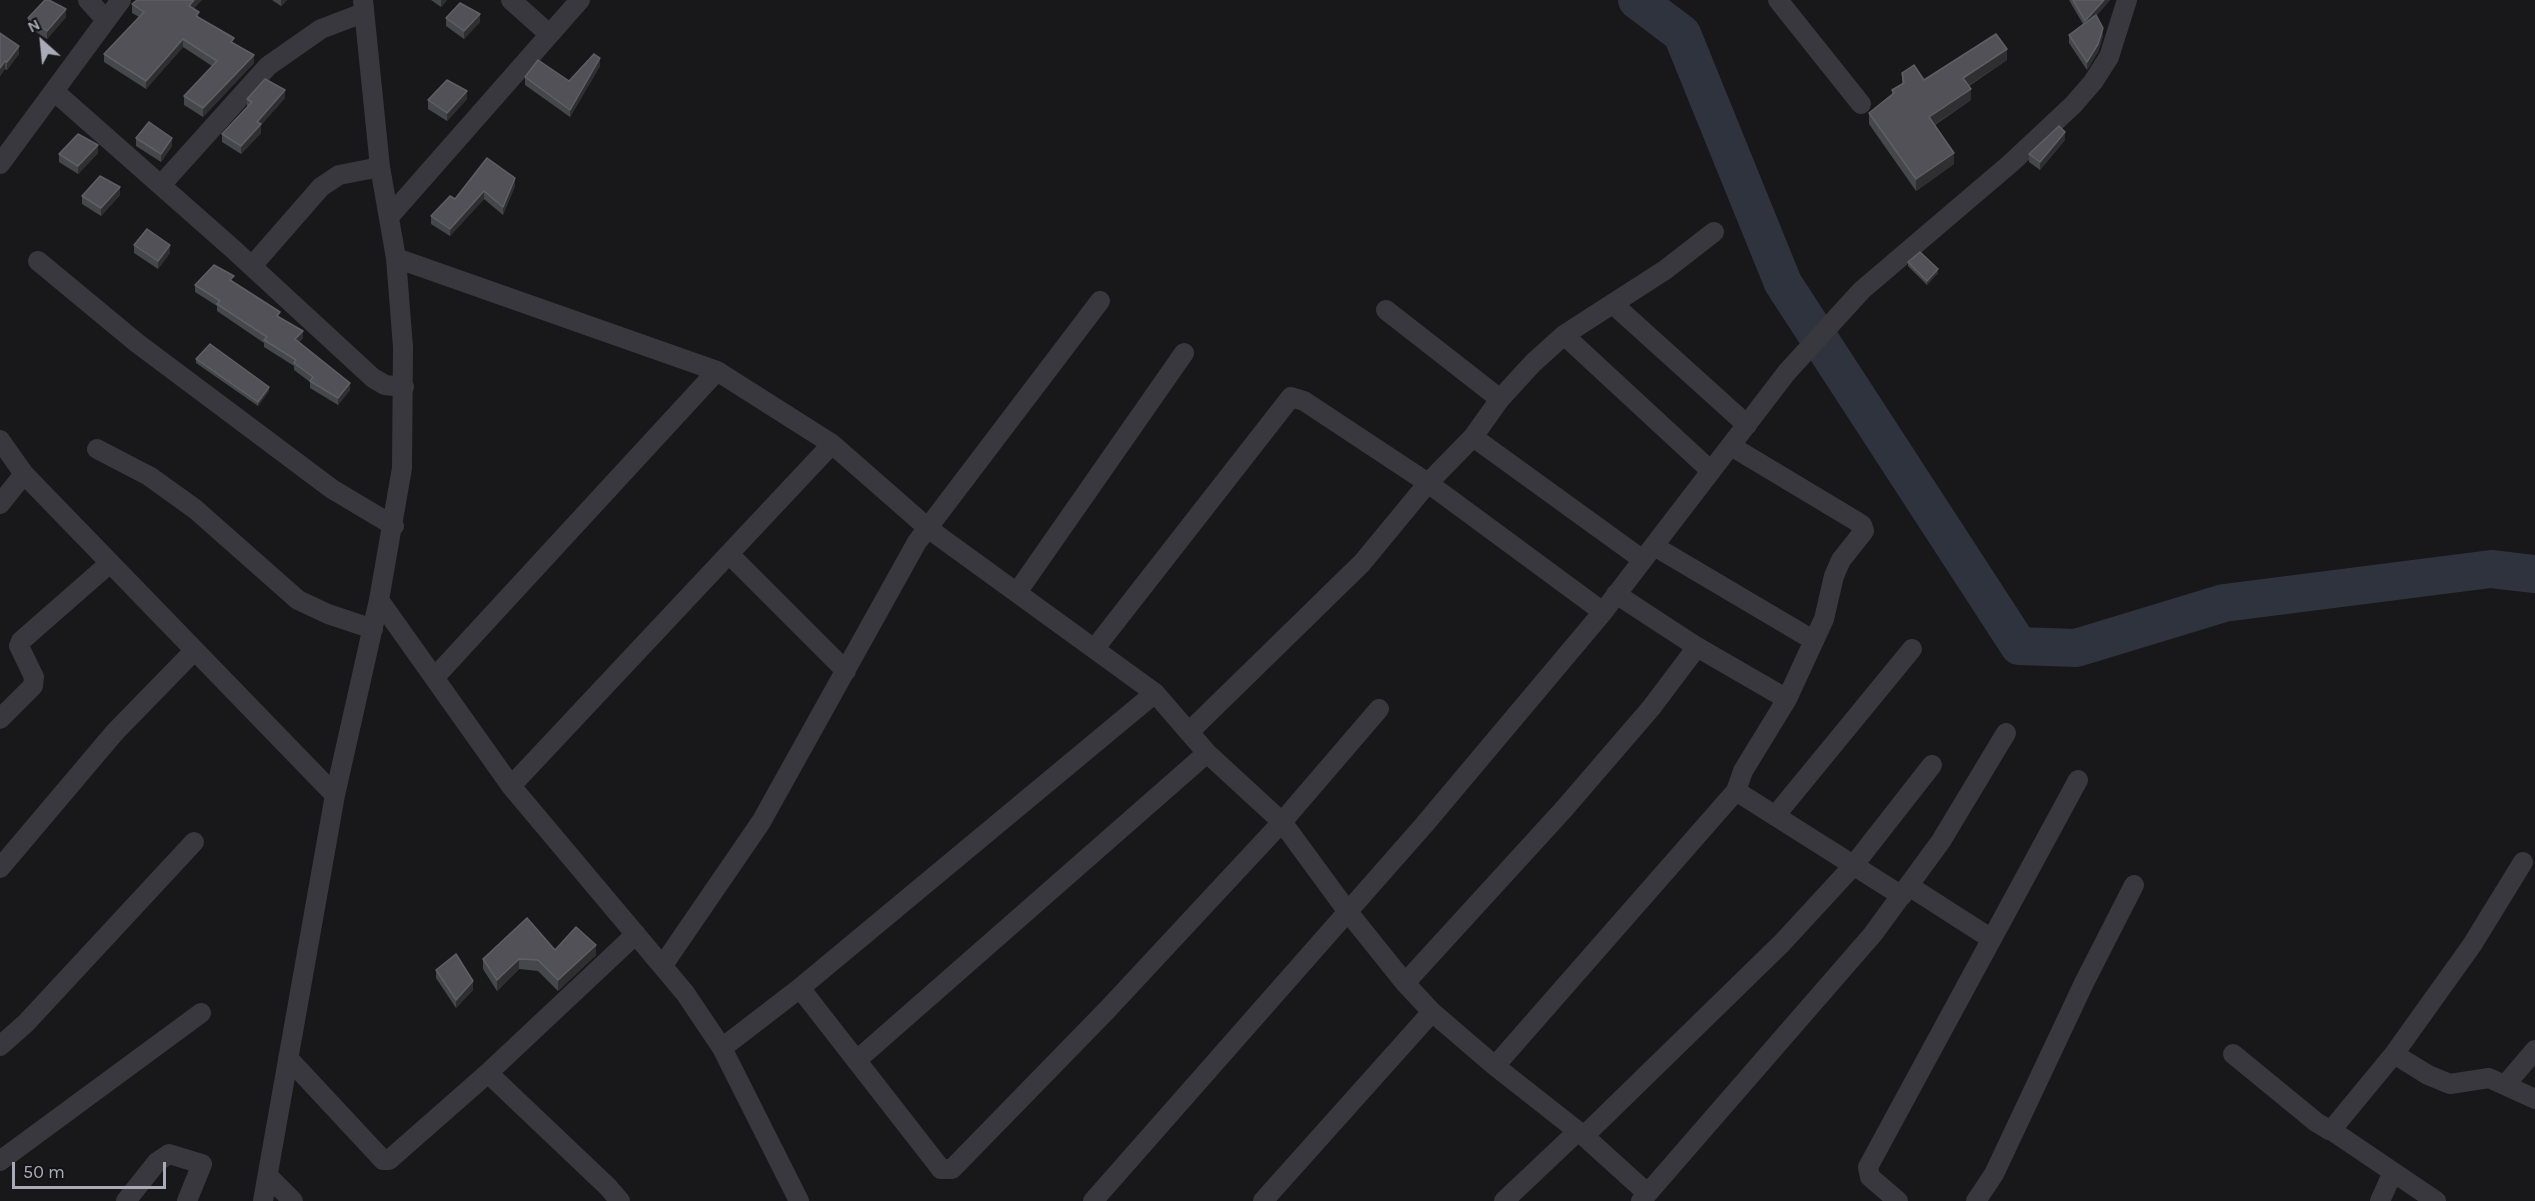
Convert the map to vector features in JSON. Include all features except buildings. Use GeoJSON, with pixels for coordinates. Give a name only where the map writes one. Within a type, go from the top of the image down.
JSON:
{"type":"FeatureCollection","features":[{"type":"Feature","properties":{"kind":"street"},"geometry":{"type":"LineString","coordinates":[[88,0],[106,20]]}},
{"type":"Feature","properties":{"kind":"street"},"geometry":{"type":"LineString","coordinates":[[0,165],[121,0]]}},
{"type":"Feature","properties":{"kind":"street"},"geometry":{"type":"LineString","coordinates":[[511,0],[549,34]]}},
{"type":"Feature","properties":{"kind":"street"},"geometry":{"type":"LineString","coordinates":[[389,217],[580,0]]}},
{"type":"Feature","properties":{"kind":"street"},"geometry":{"type":"LineString","coordinates":[[1778,0],[1861,104]]}},
{"type":"Feature","properties":{"kind":"street"},"geometry":{"type":"LineString","coordinates":[[1093,1201],[1348,912],[1603,612],[1787,372],[1862,290],[2011,163],[2073,105],[2093,82],[2109,57],[2127,0]]}},
{"type":"Feature","properties":{"kind":"street"},"geometry":{"type":"LineString","coordinates":[[161,185],[268,66],[321,29],[363,7],[380,166],[396,258],[404,387],[402,468],[394,526],[379,600],[335,795],[263,1201]]}},
{"type":"Feature","properties":{"kind":"street"},"geometry":{"type":"LineString","coordinates":[[55,92],[252,266],[373,378],[385,386],[404,387]]}},
{"type":"Feature","properties":{"kind":"street"},"geometry":{"type":"LineString","coordinates":[[252,266],[321,187],[339,175],[380,166]]}},
{"type":"Feature","properties":{"kind":"street"},"geometry":{"type":"LineString","coordinates":[[1190,731],[1362,563],[1428,483],[1473,437],[1500,399],[1533,363],[1564,334],[1665,270],[1714,232]]}},
{"type":"Feature","properties":{"kind":"street"},"geometry":{"type":"LineString","coordinates":[[396,258],[717,371],[832,444],[929,529],[1018,591],[1155,693],[1207,753],[1282,822],[1348,912],[1405,983],[1432,1012],[1495,1066],[1581,1133],[1644,1197],[1874,934],[1941,841],[2006,733]]}},
{"type":"Feature","properties":{"kind":"street"},"geometry":{"type":"LineString","coordinates":[[38,261],[137,343],[332,489],[394,526]]}},
{"type":"Feature","properties":{"kind":"street"},"geometry":{"type":"LineString","coordinates":[[663,965],[761,822],[917,542],[1100,301]]}},
{"type":"Feature","properties":{"kind":"street"},"geometry":{"type":"LineString","coordinates":[[1613,304],[1747,425]]}},
{"type":"Feature","properties":{"kind":"street"},"geometry":{"type":"LineString","coordinates":[[1386,310],[1500,399]]}},
{"type":"Feature","properties":{"kind":"street"},"geometry":{"type":"LineString","coordinates":[[1564,334],[1712,471]]}},
{"type":"Feature","properties":{"kind":"street"},"geometry":{"type":"LineString","coordinates":[[1018,591],[1184,353]]}},
{"type":"Feature","properties":{"kind":"street"},"geometry":{"type":"LineString","coordinates":[[435,677],[717,371]]}},
{"type":"Feature","properties":{"kind":"street"},"geometry":{"type":"LineString","coordinates":[[1095,648],[1291,397],[1304,401],[1428,483],[1603,612]]}},
{"type":"Feature","properties":{"kind":"street"},"geometry":{"type":"LineString","coordinates":[[1473,437],[1648,553],[1814,640]]}},
{"type":"Feature","properties":{"kind":"street"},"geometry":{"type":"LineString","coordinates":[[0,440],[24,474],[335,795]]}},
{"type":"Feature","properties":{"kind":"street"},"geometry":{"type":"LineString","coordinates":[[511,786],[832,444]]}},
{"type":"Feature","properties":{"kind":"street"},"geometry":{"type":"LineString","coordinates":[[1495,1066],[1736,792],[1743,771],[1787,699],[1824,619],[1834,576],[1841,560],[1863,531],[1862,525],[1731,446]]}},
{"type":"Feature","properties":{"kind":"street"},"geometry":{"type":"LineString","coordinates":[[97,449],[149,476],[195,509],[298,600],[328,614],[373,629]]}},
{"type":"Feature","properties":{"kind":"street"},"geometry":{"type":"LineString","coordinates":[[0,504],[24,474]]}},
{"type":"Feature","properties":{"kind":"street"},"geometry":{"type":"LineString","coordinates":[[729,554],[846,671]]}},
{"type":"Feature","properties":{"kind":"street"},"geometry":{"type":"LineString","coordinates":[[0,719],[33,686],[34,677],[19,646],[21,641],[110,563]]}},
{"type":"Feature","properties":{"kind":"street"},"geometry":{"type":"LineString","coordinates":[[1616,594],[1697,647],[1787,699]]}},
{"type":"Feature","properties":{"kind":"street"},"geometry":{"type":"LineString","coordinates":[[379,600],[511,786],[663,965],[722,1048],[799,1201]]}},
{"type":"Feature","properties":{"kind":"street"},"geometry":{"type":"LineString","coordinates":[[1405,983],[1564,809],[1651,708],[1697,647]]}},
{"type":"Feature","properties":{"kind":"street"},"geometry":{"type":"LineString","coordinates":[[1775,816],[1912,649]]}},
{"type":"Feature","properties":{"kind":"street"},"geometry":{"type":"LineString","coordinates":[[0,868],[115,732],[194,651]]}},
{"type":"Feature","properties":{"kind":"street"},"geometry":{"type":"LineString","coordinates":[[722,1048],[800,988],[1155,693]]}},
{"type":"Feature","properties":{"kind":"street"},"geometry":{"type":"LineString","coordinates":[[800,988],[941,1169],[952,1169],[1107,1010],[1282,822],[1379,709]]}},
{"type":"Feature","properties":{"kind":"street"},"geometry":{"type":"LineString","coordinates":[[857,1060],[1207,753]]}},
{"type":"Feature","properties":{"kind":"street"},"geometry":{"type":"LineString","coordinates":[[1504,1201],[1718,1009],[1853,866],[1932,765]]}},
{"type":"Feature","properties":{"kind":"street"},"geometry":{"type":"LineString","coordinates":[[1898,1201],[1870,1177],[1868,1167],[1990,938],[2078,780]]}},
{"type":"Feature","properties":{"kind":"street"},"geometry":{"type":"LineString","coordinates":[[1736,792],[1853,866],[1905,891],[1990,938]]}},
{"type":"Feature","properties":{"kind":"street"},"geometry":{"type":"LineString","coordinates":[[0,1046],[26,1023],[194,842]]}},
{"type":"Feature","properties":{"kind":"street"},"geometry":{"type":"LineString","coordinates":[[2331,1130],[2394,1054],[2472,945],[2523,862]]}},
{"type":"Feature","properties":{"kind":"street"},"geometry":{"type":"LineString","coordinates":[[1976,1201],[1994,1174],[2134,885]]}},
{"type":"Feature","properties":{"kind":"street"},"geometry":{"type":"LineString","coordinates":[[288,1058],[383,1160],[389,1160],[488,1073],[636,934]]}},
{"type":"Feature","properties":{"kind":"street"},"geometry":{"type":"LineString","coordinates":[[1263,1201],[1432,1012]]}},
{"type":"Feature","properties":{"kind":"street"},"geometry":{"type":"LineString","coordinates":[[0,1161],[201,1013]]}},
{"type":"Feature","properties":{"kind":"street"},"geometry":{"type":"LineString","coordinates":[[2506,1084],[2535,1050]]}},
{"type":"Feature","properties":{"kind":"street"},"geometry":{"type":"LineString","coordinates":[[2233,1054],[2316,1122],[2436,1201]]}},
{"type":"Feature","properties":{"kind":"street"},"geometry":{"type":"LineString","coordinates":[[2394,1054],[2428,1075],[2450,1084],[2489,1078],[2535,1099]]}},
{"type":"Feature","properties":{"kind":"street"},"geometry":{"type":"LineString","coordinates":[[488,1073],[620,1201]]}},
{"type":"Feature","properties":{"kind":"street"},"geometry":{"type":"LineString","coordinates":[[126,1201],[158,1162],[169,1154],[202,1164],[187,1201]]}},
{"type":"Feature","properties":{"kind":"street"},"geometry":{"type":"LineString","coordinates":[[2380,1201],[2393,1172]]}},
{"type":"Feature","properties":{"kind":"street"},"geometry":{"type":"LineString","coordinates":[[269,1177],[293,1201]]}},
{"type":"Feature","properties":{"kind":"waterway"},"geometry":{"type":"LineString","coordinates":[[1637,0],[1682,34],[1783,283],[2019,646],[2076,648],[2224,603],[2491,569],[2535,574]]}}]}
